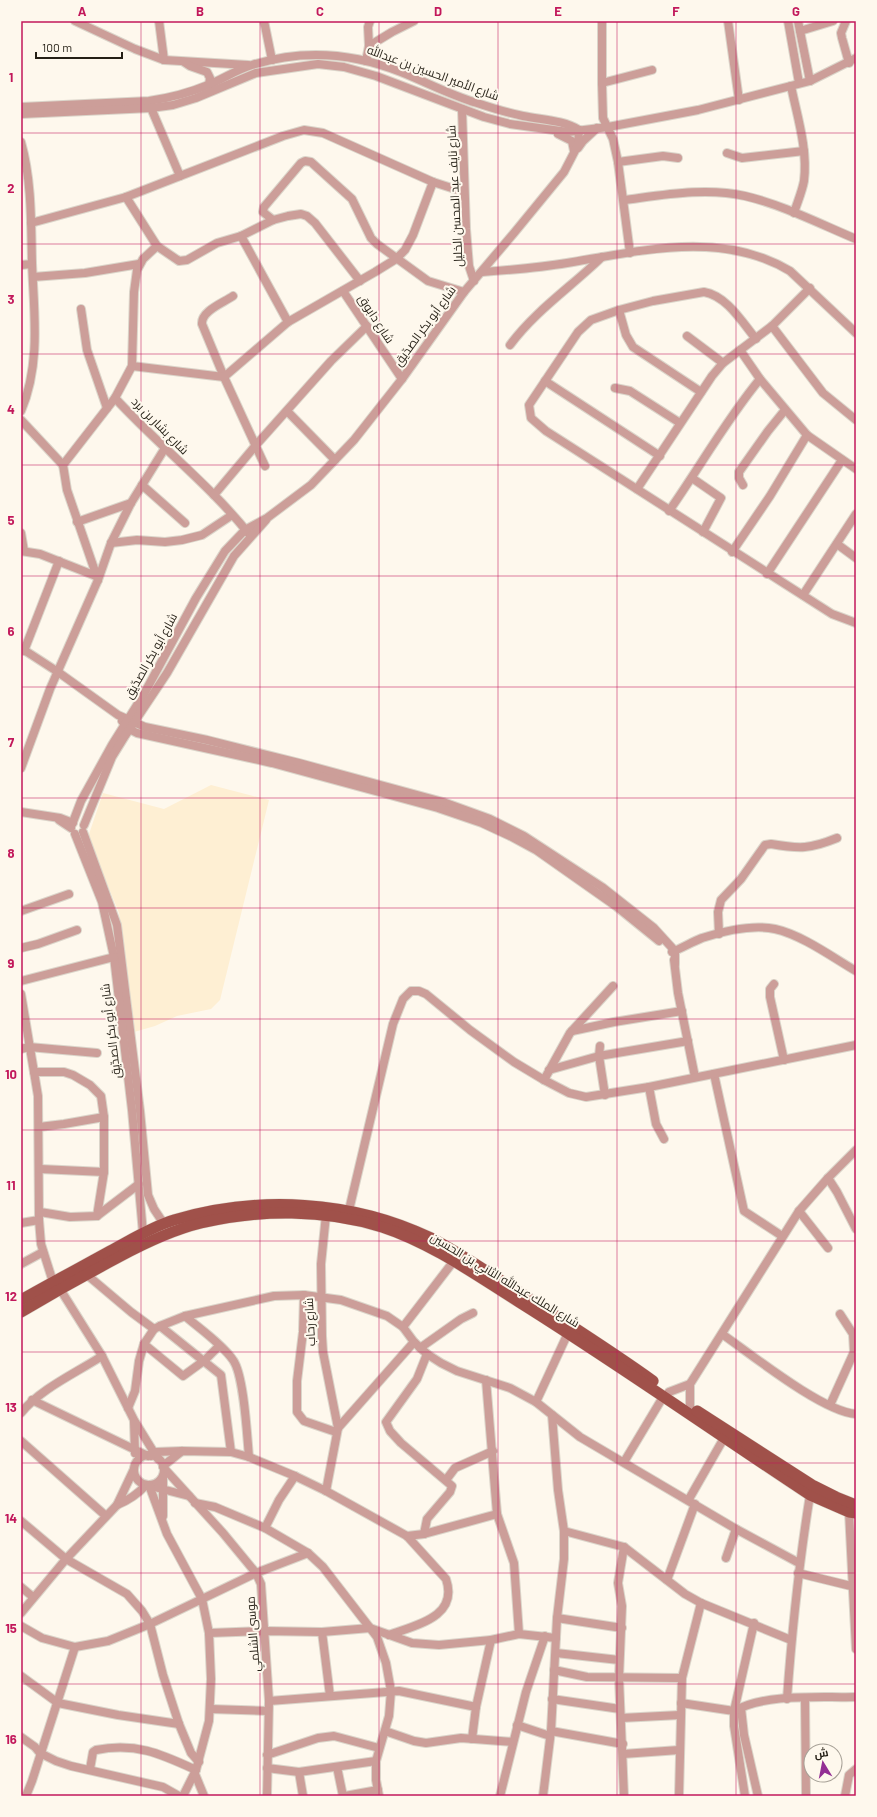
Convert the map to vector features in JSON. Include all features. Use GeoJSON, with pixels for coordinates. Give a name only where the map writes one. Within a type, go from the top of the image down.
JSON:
{"type":"FeatureCollection","features":[{"type":"Feature","properties":{"kind":"main road","name":"شارع الملك عبدالله الثاني بن الحسين"},"geometry":{"type":"LineString","coordinates":[[21,1312],[56,1286],[143,1233],[214,1211],[289,1204],[314,1205],[349,1210],[407,1228],[455,1251],[486,1277],[568,1333],[617,1361]]}},
{"type":"Feature","properties":{"kind":"main road","name":"شارع الملك عبدالله الثاني بن الحسين"},"geometry":{"type":"LineString","coordinates":[[21,1300],[86,1274],[148,1242],[172,1224],[200,1223],[230,1217],[288,1213],[326,1215],[383,1228],[424,1245],[453,1262],[486,1277],[617,1361],[666,1394],[724,1438],[810,1495],[854,1510]]}},
{"type":"Feature","properties":{"kind":"main road","name":"شارع الملك عبدالله الثاني بن الحسين"},"geometry":{"type":"LineString","coordinates":[[666,1394],[690,1406],[812,1485],[854,1510]]}},
{"type":"Feature","properties":{"kind":"street"},"geometry":{"type":"LineString","coordinates":[[75,21],[136,50],[164,60],[252,65]]}},
{"type":"Feature","properties":{"kind":"street"},"geometry":{"type":"LineString","coordinates":[[159,21],[164,60]]}},
{"type":"Feature","properties":{"kind":"street"},"geometry":{"type":"LineString","coordinates":[[264,21],[272,60]]}},
{"type":"Feature","properties":{"kind":"street"},"geometry":{"type":"LineString","coordinates":[[366,61],[370,46],[368,27],[370,21]]}},
{"type":"Feature","properties":{"kind":"street"},"geometry":{"type":"LineString","coordinates":[[370,46],[392,32],[414,21]]}},
{"type":"Feature","properties":{"kind":"street"},"geometry":{"type":"LineString","coordinates":[[602,21],[603,118],[613,139],[618,162],[630,253]]}},
{"type":"Feature","properties":{"kind":"street"},"geometry":{"type":"LineString","coordinates":[[728,21],[739,100]]}},
{"type":"Feature","properties":{"kind":"street"},"geometry":{"type":"LineString","coordinates":[[788,21],[804,151],[804,182],[794,214]]}},
{"type":"Feature","properties":{"kind":"street"},"geometry":{"type":"LineString","coordinates":[[798,21],[810,81]]}},
{"type":"Feature","properties":{"kind":"street"},"geometry":{"type":"LineString","coordinates":[[800,31],[833,21]]}},
{"type":"Feature","properties":{"kind":"street"},"geometry":{"type":"LineString","coordinates":[[846,21],[842,38],[849,63]]}},
{"type":"Feature","properties":{"kind":"street","name":"شارع الأمير الحسين بن عبدالله"},"geometry":{"type":"LineString","coordinates":[[21,114],[151,108],[173,105],[209,84],[252,65],[272,60],[324,54],[366,61],[400,72],[456,96],[474,102],[521,115],[569,124],[579,130]]}},
{"type":"Feature","properties":{"kind":"street"},"geometry":{"type":"LineString","coordinates":[[292,57],[294,66]]}},
{"type":"Feature","properties":{"kind":"street","name":"شارع الأمير الحسين بن عبدالله"},"geometry":{"type":"LineString","coordinates":[[21,107],[149,101],[190,96],[266,70],[318,64],[344,67],[376,76],[462,109],[510,124],[543,130],[568,132],[608,128],[658,119],[739,100],[810,81],[849,63],[856,58]]}},
{"type":"Feature","properties":{"kind":"street"},"geometry":{"type":"LineString","coordinates":[[184,62],[190,66],[207,72],[210,78],[209,84]]}},
{"type":"Feature","properties":{"kind":"street"},"geometry":{"type":"LineString","coordinates":[[602,83],[652,70]]}},
{"type":"Feature","properties":{"kind":"street"},"geometry":{"type":"LineString","coordinates":[[151,108],[180,176]]}},
{"type":"Feature","properties":{"kind":"street","name":"شارع نايف عبد المحسن الخليل"},"geometry":{"type":"LineString","coordinates":[[462,109],[464,192],[469,266],[474,280]]}},
{"type":"Feature","properties":{"kind":"street"},"geometry":{"type":"LineString","coordinates":[[574,154],[583,141],[597,128]]}},
{"type":"Feature","properties":{"kind":"street"},"geometry":{"type":"LineString","coordinates":[[31,223],[126,197],[283,136],[304,130],[323,133],[433,182],[464,192]]}},
{"type":"Feature","properties":{"kind":"street"},"geometry":{"type":"LineString","coordinates":[[543,130],[568,138],[574,144],[574,154]]}},
{"type":"Feature","properties":{"kind":"street","name":"شارع أبو بكر الصدّيق"},"geometry":{"type":"LineString","coordinates":[[143,1233],[114,957],[102,902],[76,827],[76,812],[91,782],[129,724],[167,673],[224,572],[248,534],[311,485],[336,460],[368,423],[402,379],[464,292],[564,172],[578,145],[579,130]]}},
{"type":"Feature","properties":{"kind":"street"},"geometry":{"type":"LineString","coordinates":[[21,142],[27,176],[31,223],[36,331],[30,383],[21,411]]}},
{"type":"Feature","properties":{"kind":"street"},"geometry":{"type":"LineString","coordinates":[[727,153],[742,158],[804,151]]}},
{"type":"Feature","properties":{"kind":"street"},"geometry":{"type":"LineString","coordinates":[[618,162],[663,156],[678,158]]}},
{"type":"Feature","properties":{"kind":"street"},"geometry":{"type":"LineString","coordinates":[[273,220],[263,212],[264,207],[301,163],[308,161],[315,164],[352,199],[374,241],[396,259],[428,281],[464,292]]}},
{"type":"Feature","properties":{"kind":"street"},"geometry":{"type":"LineString","coordinates":[[132,366],[224,376],[288,322],[396,259],[405,250],[410,242],[433,182]]}},
{"type":"Feature","properties":{"kind":"street"},"geometry":{"type":"LineString","coordinates":[[624,200],[690,193],[718,193],[744,196],[769,203],[856,239]]}},
{"type":"Feature","properties":{"kind":"street"},"geometry":{"type":"LineString","coordinates":[[126,197],[157,246],[175,260],[181,262],[216,243],[241,236],[273,220],[297,214],[307,216],[315,223],[360,281]]}},
{"type":"Feature","properties":{"kind":"street"},"geometry":{"type":"LineString","coordinates":[[241,236],[288,322]]}},
{"type":"Feature","properties":{"kind":"street"},"geometry":{"type":"LineString","coordinates":[[33,277],[85,273],[139,264],[147,253],[157,246]]}},
{"type":"Feature","properties":{"kind":"street"},"geometry":{"type":"LineString","coordinates":[[482,272],[539,267],[630,253],[686,247],[720,247],[760,256],[779,264],[810,288],[856,333]]}},
{"type":"Feature","properties":{"kind":"street"},"geometry":{"type":"LineString","coordinates":[[510,345],[532,318],[602,257]]}},
{"type":"Feature","properties":{"kind":"street"},"geometry":{"type":"LineString","coordinates":[[21,265],[32,264]]}},
{"type":"Feature","properties":{"kind":"street","name":"شارع بشار بن برد"},"geometry":{"type":"LineString","coordinates":[[139,264],[134,292],[132,366],[115,398],[214,495],[248,534]]}},
{"type":"Feature","properties":{"kind":"street"},"geometry":{"type":"LineString","coordinates":[[638,489],[680,423],[723,363],[772,326],[810,288]]}},
{"type":"Feature","properties":{"kind":"street","name":"شارع دابوق"},"geometry":{"type":"LineString","coordinates":[[343,291],[402,379]]}},
{"type":"Feature","properties":{"kind":"street"},"geometry":{"type":"LineString","coordinates":[[756,339],[724,301],[709,293],[698,292],[619,310],[595,318],[584,325],[529,405],[531,418],[534,422],[732,552],[804,595],[832,614],[856,623]]}},
{"type":"Feature","properties":{"kind":"street"},"geometry":{"type":"LineString","coordinates":[[233,296],[205,314],[202,322],[224,376],[265,466]]}},
{"type":"Feature","properties":{"kind":"street"},"geometry":{"type":"LineString","coordinates":[[81,308],[89,356],[107,408]]}},
{"type":"Feature","properties":{"kind":"street"},"geometry":{"type":"LineString","coordinates":[[619,310],[626,335],[633,346],[701,392]]}},
{"type":"Feature","properties":{"kind":"street"},"geometry":{"type":"LineString","coordinates":[[214,495],[256,445],[331,361],[367,326]]}},
{"type":"Feature","properties":{"kind":"street"},"geometry":{"type":"LineString","coordinates":[[772,326],[823,393],[856,420]]}},
{"type":"Feature","properties":{"kind":"street"},"geometry":{"type":"LineString","coordinates":[[687,336],[723,363]]}},
{"type":"Feature","properties":{"kind":"street"},"geometry":{"type":"LineString","coordinates":[[740,350],[760,379],[807,435],[856,469]]}},
{"type":"Feature","properties":{"kind":"street"},"geometry":{"type":"LineString","coordinates":[[669,511],[692,478],[720,432],[760,379]]}},
{"type":"Feature","properties":{"kind":"street"},"geometry":{"type":"LineString","coordinates":[[545,381],[660,456]]}},
{"type":"Feature","properties":{"kind":"street"},"geometry":{"type":"LineString","coordinates":[[615,388],[630,391],[680,423]]}},
{"type":"Feature","properties":{"kind":"street"},"geometry":{"type":"LineString","coordinates":[[63,465],[115,398]]}},
{"type":"Feature","properties":{"kind":"street"},"geometry":{"type":"LineString","coordinates":[[743,485],[739,478],[739,472],[768,430],[785,410]]}},
{"type":"Feature","properties":{"kind":"street"},"geometry":{"type":"LineString","coordinates":[[287,411],[336,460]]}},
{"type":"Feature","properties":{"kind":"street"},"geometry":{"type":"LineString","coordinates":[[21,420],[63,465],[67,490],[97,578]]}},
{"type":"Feature","properties":{"kind":"street"},"geometry":{"type":"LineString","coordinates":[[732,552],[770,496],[807,435]]}},
{"type":"Feature","properties":{"kind":"street"},"geometry":{"type":"LineString","coordinates":[[21,768],[50,689],[111,544],[131,503],[165,448]]}},
{"type":"Feature","properties":{"kind":"street"},"geometry":{"type":"LineString","coordinates":[[767,574],[842,460]]}},
{"type":"Feature","properties":{"kind":"street"},"geometry":{"type":"LineString","coordinates":[[692,478],[721,498],[703,532]]}},
{"type":"Feature","properties":{"kind":"street"},"geometry":{"type":"LineString","coordinates":[[142,485],[185,523]]}},
{"type":"Feature","properties":{"kind":"street"},"geometry":{"type":"LineString","coordinates":[[77,522],[131,503]]}},
{"type":"Feature","properties":{"kind":"street"},"geometry":{"type":"LineString","coordinates":[[111,544],[137,540],[165,542],[182,540],[202,535],[232,515]]}},
{"type":"Feature","properties":{"kind":"street"},"geometry":{"type":"LineString","coordinates":[[804,595],[856,515]]}},
{"type":"Feature","properties":{"kind":"street"},"geometry":{"type":"LineString","coordinates":[[21,533],[22,551],[40,554],[97,578]]}},
{"type":"Feature","properties":{"kind":"street"},"geometry":{"type":"LineString","coordinates":[[837,544],[856,558]]}},
{"type":"Feature","properties":{"kind":"street"},"geometry":{"type":"LineString","coordinates":[[59,561],[23,649],[58,672],[129,724],[147,735],[272,763],[440,805],[490,819],[524,836],[620,900],[654,928],[673,951],[682,1011],[695,1077]]}},
{"type":"Feature","properties":{"kind":"street","name":"شارع أبو بكر الصدّيق"},"geometry":{"type":"LineString","coordinates":[[129,724],[76,827],[116,925],[137,1088],[148,1195],[154,1209],[172,1224]]}},
{"type":"Feature","properties":{"kind":"street"},"geometry":{"type":"LineString","coordinates":[[21,812],[57,818],[76,827]]}},
{"type":"Feature","properties":{"kind":"street"},"geometry":{"type":"LineString","coordinates":[[719,934],[718,912],[721,900],[741,879],[765,845],[771,844],[805,848],[819,845],[837,838]]}},
{"type":"Feature","properties":{"kind":"street"},"geometry":{"type":"LineString","coordinates":[[21,911],[69,894]]}},
{"type":"Feature","properties":{"kind":"street"},"geometry":{"type":"LineString","coordinates":[[673,951],[696,941],[719,934],[756,928],[775,929],[790,934],[856,971]]}},
{"type":"Feature","properties":{"kind":"street"},"geometry":{"type":"LineString","coordinates":[[21,948],[38,944],[76,930]]}},
{"type":"Feature","properties":{"kind":"street"},"geometry":{"type":"LineString","coordinates":[[21,981],[114,957]]}},
{"type":"Feature","properties":{"kind":"street"},"geometry":{"type":"LineString","coordinates":[[774,984],[770,989],[770,997],[784,1060]]}},
{"type":"Feature","properties":{"kind":"street"},"geometry":{"type":"LineString","coordinates":[[544,1080],[572,1031],[613,986]]}},
{"type":"Feature","properties":{"kind":"street"},"geometry":{"type":"LineString","coordinates":[[349,1210],[393,1024],[400,1005],[407,993],[419,991],[426,994],[499,1052],[544,1080],[577,1096],[594,1097],[649,1087],[856,1045]]}},
{"type":"Feature","properties":{"kind":"street"},"geometry":{"type":"LineString","coordinates":[[21,994],[25,1048],[37,1084],[40,1169],[39,1216],[43,1252],[56,1286],[102,1356],[153,1456],[163,1469],[164,1523]]}},
{"type":"Feature","properties":{"kind":"street"},"geometry":{"type":"LineString","coordinates":[[572,1031],[614,1022],[682,1011]]}},
{"type":"Feature","properties":{"kind":"street"},"geometry":{"type":"LineString","coordinates":[[550,1070],[599,1056],[688,1041]]}},
{"type":"Feature","properties":{"kind":"street"},"geometry":{"type":"LineString","coordinates":[[600,1046],[599,1056],[605,1095]]}},
{"type":"Feature","properties":{"kind":"street"},"geometry":{"type":"LineString","coordinates":[[25,1048],[97,1053]]}},
{"type":"Feature","properties":{"kind":"street"},"geometry":{"type":"LineString","coordinates":[[34,1072],[64,1072],[81,1078],[100,1096],[103,1104],[104,1116],[104,1172],[97,1216]]}},
{"type":"Feature","properties":{"kind":"street"},"geometry":{"type":"LineString","coordinates":[[714,1074],[744,1211],[782,1236]]}},
{"type":"Feature","properties":{"kind":"street"},"geometry":{"type":"LineString","coordinates":[[649,1087],[656,1124],[664,1139]]}},
{"type":"Feature","properties":{"kind":"street"},"geometry":{"type":"LineString","coordinates":[[39,1127],[64,1124],[104,1116]]}},
{"type":"Feature","properties":{"kind":"street"},"geometry":{"type":"LineString","coordinates":[[690,1406],[690,1384],[782,1236],[799,1212],[828,1178],[856,1150]]}},
{"type":"Feature","properties":{"kind":"street"},"geometry":{"type":"LineString","coordinates":[[40,1169],[104,1172]]}},
{"type":"Feature","properties":{"kind":"street"},"geometry":{"type":"LineString","coordinates":[[828,1178],[856,1229]]}},
{"type":"Feature","properties":{"kind":"street"},"geometry":{"type":"LineString","coordinates":[[21,1223],[39,1216],[97,1216],[139,1184]]}},
{"type":"Feature","properties":{"kind":"street"},"geometry":{"type":"LineString","coordinates":[[799,1212],[828,1248]]}},
{"type":"Feature","properties":{"kind":"street","name":"شارع رحاب"},"geometry":{"type":"LineString","coordinates":[[326,1215],[320,1296],[323,1352],[337,1430]]}},
{"type":"Feature","properties":{"kind":"street"},"geometry":{"type":"LineString","coordinates":[[21,1264],[43,1252]]}},
{"type":"Feature","properties":{"kind":"street"},"geometry":{"type":"LineString","coordinates":[[403,1327],[453,1262]]}},
{"type":"Feature","properties":{"kind":"street"},"geometry":{"type":"LineString","coordinates":[[86,1274],[130,1312],[157,1327],[205,1360],[222,1376],[231,1452]]}},
{"type":"Feature","properties":{"kind":"street"},"geometry":{"type":"LineString","coordinates":[[304,1295],[303,1332],[297,1381],[298,1412],[304,1420],[314,1425],[337,1430]]}},
{"type":"Feature","properties":{"kind":"street"},"geometry":{"type":"LineString","coordinates":[[128,1408],[134,1391],[139,1361],[144,1344],[157,1327],[185,1316],[274,1296],[304,1295],[341,1300],[387,1316],[403,1327],[420,1348],[441,1363],[457,1371],[510,1388],[536,1402],[580,1437],[736,1529],[799,1563]]}},
{"type":"Feature","properties":{"kind":"street"},"geometry":{"type":"LineString","coordinates":[[420,1348],[461,1319],[473,1313]]}},
{"type":"Feature","properties":{"kind":"street"},"geometry":{"type":"LineString","coordinates":[[830,1405],[854,1352],[853,1334],[840,1314]]}},
{"type":"Feature","properties":{"kind":"street"},"geometry":{"type":"LineString","coordinates":[[185,1316],[227,1352],[237,1366],[250,1457]]}},
{"type":"Feature","properties":{"kind":"street"},"geometry":{"type":"LineString","coordinates":[[536,1402],[568,1333]]}},
{"type":"Feature","properties":{"kind":"street"},"geometry":{"type":"LineString","coordinates":[[722,1334],[806,1393],[848,1414],[856,1414]]}},
{"type":"Feature","properties":{"kind":"street"},"geometry":{"type":"LineString","coordinates":[[326,1491],[337,1430],[414,1342]]}},
{"type":"Feature","properties":{"kind":"street"},"geometry":{"type":"LineString","coordinates":[[144,1344],[181,1376],[185,1376],[205,1360],[219,1346]]}},
{"type":"Feature","properties":{"kind":"street"},"geometry":{"type":"LineString","coordinates":[[424,1534],[427,1519],[452,1489],[452,1484],[427,1466],[401,1443],[390,1431],[386,1422],[417,1379],[427,1354]]}},
{"type":"Feature","properties":{"kind":"street"},"geometry":{"type":"LineString","coordinates":[[21,1413],[32,1400],[102,1356]]}},
{"type":"Feature","properties":{"kind":"street"},"geometry":{"type":"LineString","coordinates":[[486,1380],[497,1514],[514,1563],[519,1634]]}},
{"type":"Feature","properties":{"kind":"street"},"geometry":{"type":"LineString","coordinates":[[624,1462],[666,1394],[690,1384]]}},
{"type":"Feature","properties":{"kind":"street"},"geometry":{"type":"LineString","coordinates":[[32,1400],[135,1449],[153,1456]]}},
{"type":"Feature","properties":{"kind":"street"},"geometry":{"type":"LineString","coordinates":[[543,1796],[550,1734],[557,1618],[564,1559],[564,1531],[558,1490],[552,1415]]}},
{"type":"Feature","properties":{"kind":"street"},"geometry":{"type":"LineString","coordinates":[[134,1420],[135,1466],[137,1479],[163,1490],[189,1496]]}},
{"type":"Feature","properties":{"kind":"street"},"geometry":{"type":"LineString","coordinates":[[667,1580],[692,1502],[724,1438]]}},
{"type":"Feature","properties":{"kind":"street"},"geometry":{"type":"LineString","coordinates":[[21,1441],[106,1516]]}},
{"type":"Feature","properties":{"kind":"street"},"geometry":{"type":"LineString","coordinates":[[117,1505],[128,1501],[149,1485],[159,1481],[163,1469],[182,1451]]}},
{"type":"Feature","properties":{"kind":"street"},"geometry":{"type":"LineString","coordinates":[[21,1613],[66,1559],[117,1505],[135,1466],[141,1458],[182,1451],[231,1452],[250,1457],[295,1476],[326,1491],[406,1536],[446,1579],[449,1588],[447,1603],[437,1615],[389,1635]]}},
{"type":"Feature","properties":{"kind":"street"},"geometry":{"type":"LineString","coordinates":[[446,1480],[456,1468],[493,1451]]}},
{"type":"Feature","properties":{"kind":"street","name":"موسى الشلمي"},"geometry":{"type":"LineString","coordinates":[[163,1469],[189,1496],[256,1574],[263,1593],[269,1701],[267,1796]]}},
{"type":"Feature","properties":{"kind":"street"},"geometry":{"type":"LineString","coordinates":[[265,1528],[279,1500],[295,1476]]}},
{"type":"Feature","properties":{"kind":"street"},"geometry":{"type":"LineString","coordinates":[[149,1485],[170,1539],[202,1599],[209,1633],[211,1678],[210,1709],[199,1762],[184,1796]]}},
{"type":"Feature","properties":{"kind":"street"},"geometry":{"type":"LineString","coordinates":[[787,1699],[791,1640],[799,1563],[810,1495]]}},
{"type":"Feature","properties":{"kind":"street"},"geometry":{"type":"LineString","coordinates":[[195,1503],[215,1506],[265,1528],[308,1553],[323,1567],[370,1628],[380,1644],[391,1691],[389,1716],[376,1760],[378,1793],[344,1796],[337,1767]]}},
{"type":"Feature","properties":{"kind":"street"},"geometry":{"type":"LineString","coordinates":[[854,1510],[856,1649]]}},
{"type":"Feature","properties":{"kind":"street"},"geometry":{"type":"LineString","coordinates":[[406,1536],[424,1534],[497,1514]]}},
{"type":"Feature","properties":{"kind":"street"},"geometry":{"type":"LineString","coordinates":[[21,1521],[66,1559],[127,1594],[142,1611],[150,1624],[163,1676],[180,1724],[191,1753],[199,1762]]}},
{"type":"Feature","properties":{"kind":"street"},"geometry":{"type":"LineString","coordinates":[[726,1558],[736,1529]]}},
{"type":"Feature","properties":{"kind":"street"},"geometry":{"type":"LineString","coordinates":[[564,1531],[624,1547],[667,1580],[701,1603],[791,1640]]}},
{"type":"Feature","properties":{"kind":"street"},"geometry":{"type":"LineString","coordinates":[[624,1547],[618,1583],[622,1606],[619,1678],[623,1744],[624,1796]]}},
{"type":"Feature","properties":{"kind":"street"},"geometry":{"type":"LineString","coordinates":[[21,1626],[42,1638],[75,1647],[108,1641],[150,1624],[256,1574],[308,1553]]}},
{"type":"Feature","properties":{"kind":"street"},"geometry":{"type":"LineString","coordinates":[[798,1572],[854,1586]]}},
{"type":"Feature","properties":{"kind":"street"},"geometry":{"type":"LineString","coordinates":[[21,1587],[33,1597]]}},
{"type":"Feature","properties":{"kind":"street"},"geometry":{"type":"LineString","coordinates":[[679,1796],[682,1678],[701,1603]]}},
{"type":"Feature","properties":{"kind":"street"},"geometry":{"type":"LineString","coordinates":[[557,1618],[622,1628]]}},
{"type":"Feature","properties":{"kind":"street"},"geometry":{"type":"LineString","coordinates":[[745,1796],[734,1726],[754,1624]]}},
{"type":"Feature","properties":{"kind":"street"},"geometry":{"type":"LineString","coordinates":[[209,1633],[265,1631],[322,1632],[370,1628],[412,1643],[439,1646],[491,1640],[519,1634],[556,1638]]}},
{"type":"Feature","properties":{"kind":"street"},"geometry":{"type":"LineString","coordinates":[[322,1632],[330,1696]]}},
{"type":"Feature","properties":{"kind":"street"},"geometry":{"type":"LineString","coordinates":[[500,1796],[517,1725],[545,1636]]}},
{"type":"Feature","properties":{"kind":"street"},"geometry":{"type":"LineString","coordinates":[[472,1739],[476,1707],[491,1640]]}},
{"type":"Feature","properties":{"kind":"street"},"geometry":{"type":"LineString","coordinates":[[26,1796],[58,1703],[75,1647]]}},
{"type":"Feature","properties":{"kind":"street"},"geometry":{"type":"LineString","coordinates":[[556,1653],[619,1660]]}},
{"type":"Feature","properties":{"kind":"street"},"geometry":{"type":"LineString","coordinates":[[554,1670],[587,1677],[682,1678]]}},
{"type":"Feature","properties":{"kind":"street"},"geometry":{"type":"LineString","coordinates":[[21,1676],[58,1703],[118,1715],[180,1724]]}},
{"type":"Feature","properties":{"kind":"street"},"geometry":{"type":"LineString","coordinates":[[269,1701],[391,1691],[409,1692],[476,1707]]}},
{"type":"Feature","properties":{"kind":"street"},"geometry":{"type":"LineString","coordinates":[[681,1703],[737,1710],[754,1702],[804,1698],[856,1697]]}},
{"type":"Feature","properties":{"kind":"street"},"geometry":{"type":"LineString","coordinates":[[804,1698],[806,1796]]}},
{"type":"Feature","properties":{"kind":"street"},"geometry":{"type":"LineString","coordinates":[[552,1699],[620,1709]]}},
{"type":"Feature","properties":{"kind":"street"},"geometry":{"type":"LineString","coordinates":[[210,1709],[268,1710]]}},
{"type":"Feature","properties":{"kind":"street"},"geometry":{"type":"LineString","coordinates":[[737,1710],[758,1796]]}},
{"type":"Feature","properties":{"kind":"street"},"geometry":{"type":"LineString","coordinates":[[621,1718],[680,1715]]}},
{"type":"Feature","properties":{"kind":"street"},"geometry":{"type":"LineString","coordinates":[[517,1725],[550,1734],[623,1744]]}},
{"type":"Feature","properties":{"kind":"street"},"geometry":{"type":"LineString","coordinates":[[385,1731],[421,1743],[472,1739],[513,1742]]}},
{"type":"Feature","properties":{"kind":"street"},"geometry":{"type":"LineString","coordinates":[[267,1755],[327,1736],[341,1737],[379,1748]]}},
{"type":"Feature","properties":{"kind":"street"},"geometry":{"type":"LineString","coordinates":[[21,1737],[35,1747],[40,1753],[71,1766],[163,1787],[179,1796]]}},
{"type":"Feature","properties":{"kind":"street"},"geometry":{"type":"LineString","coordinates":[[90,1770],[93,1752],[96,1750],[120,1748],[150,1750],[195,1772],[204,1796]]}},
{"type":"Feature","properties":{"kind":"street"},"geometry":{"type":"LineString","coordinates":[[623,1754],[679,1750]]}},
{"type":"Feature","properties":{"kind":"street"},"geometry":{"type":"LineString","coordinates":[[267,1768],[299,1772],[376,1760]]}},
{"type":"Feature","properties":{"kind":"street"},"geometry":{"type":"LineString","coordinates":[[844,1796],[849,1775],[856,1769]]}},
{"type":"Feature","properties":{"kind":"street"},"geometry":{"type":"LineString","coordinates":[[299,1772],[303,1796]]}},
{"type":"Feature","properties":{"kind":"shaded area"},"geometry":{"type":"Polygon","coordinates":[[[211,785],[269,800],[220,1000],[211,1009],[177,1016],[155,1026],[134,1032],[119,913],[88,837],[103,793],[164,809],[211,785]]]}}]}
